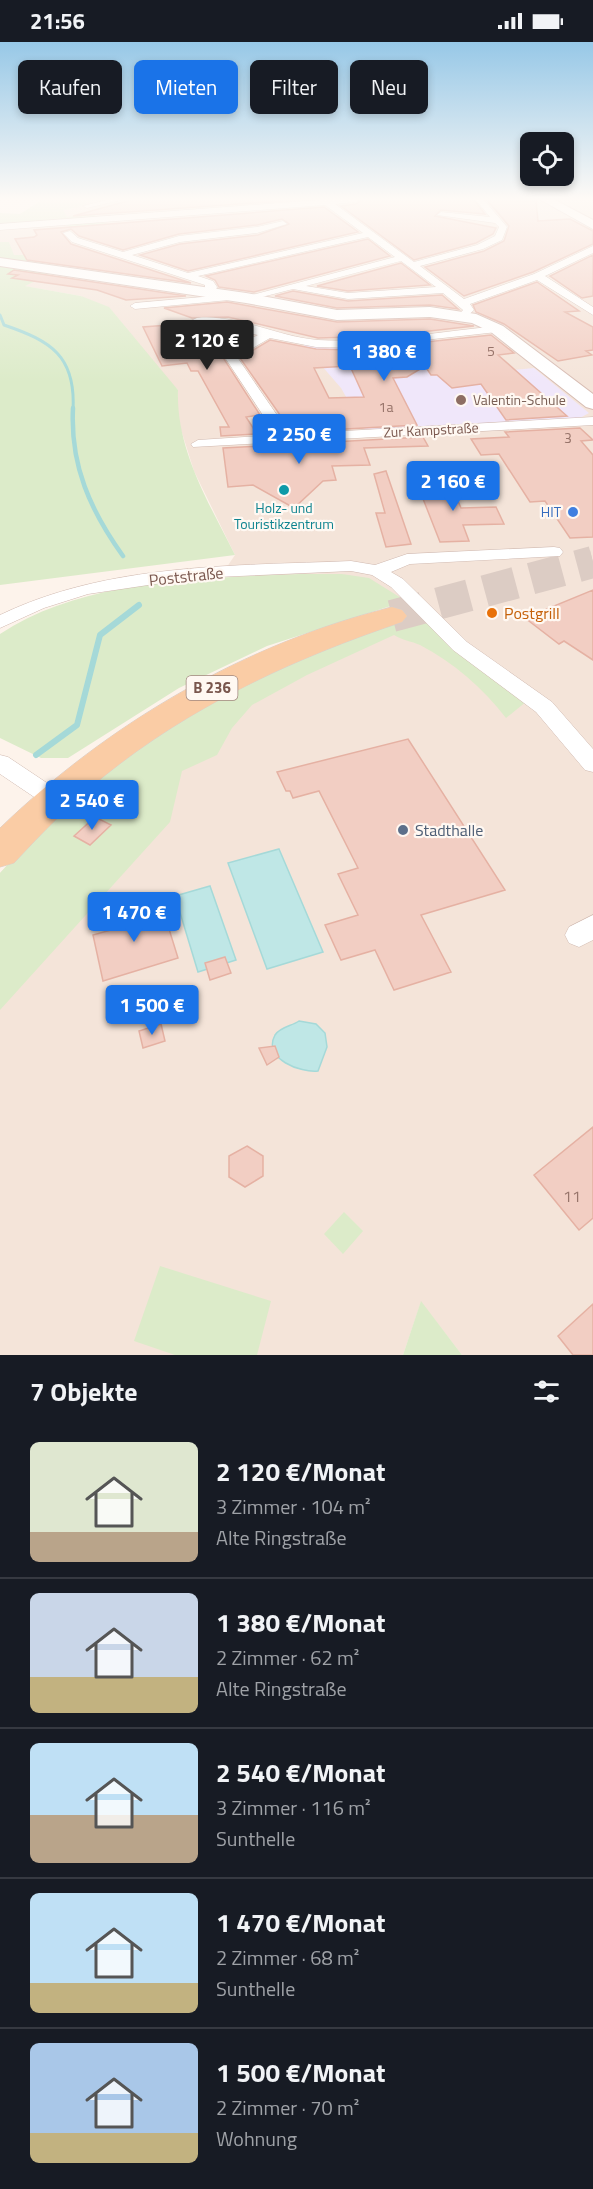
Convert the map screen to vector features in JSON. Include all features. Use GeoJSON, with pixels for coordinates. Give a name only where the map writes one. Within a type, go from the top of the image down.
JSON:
{"type":"FeatureCollection","features":[{"type":"Feature","properties":{"kind":"main road"},"geometry":{"type":"LineString","coordinates":[[0,262],[346,316],[464,310],[497,329],[593,403]]}},
{"type":"Feature","properties":{"kind":"main road","name":"B 236"},"geometry":{"type":"LineString","coordinates":[[0,852],[54,799],[118,747],[210,689],[283,654],[392,616]]}},
{"type":"Feature","properties":{"kind":"street"},"geometry":{"type":"LineString","coordinates":[[142,261],[211,285],[210,293]]}},
{"type":"Feature","properties":{"kind":"street"},"geometry":{"type":"LineString","coordinates":[[187,276],[251,261]]}},
{"type":"Feature","properties":{"kind":"street"},"geometry":{"type":"LineString","coordinates":[[135,306],[242,298],[389,261]]}},
{"type":"Feature","properties":{"kind":"street"},"geometry":{"type":"LineString","coordinates":[[407,261],[445,290],[464,310],[568,261]]}},
{"type":"Feature","properties":{"kind":"street"},"geometry":{"type":"LineString","coordinates":[[413,265],[426,261]]}},
{"type":"Feature","properties":{"kind":"street"},"geometry":{"type":"LineString","coordinates":[[538,276],[593,312]]}},
{"type":"Feature","properties":{"kind":"street"},"geometry":{"type":"LineString","coordinates":[[291,286],[348,296],[445,290]]}},
{"type":"Feature","properties":{"kind":"street"},"geometry":{"type":"LineString","coordinates":[[255,341],[188,325],[198,321],[212,321],[316,343],[352,344],[497,329]]}},
{"type":"Feature","properties":{"kind":"street"},"geometry":{"type":"LineString","coordinates":[[268,334],[230,356],[286,439]]}},
{"type":"Feature","properties":{"kind":"street","name":"Zur Kampstraße"},"geometry":{"type":"LineString","coordinates":[[198,444],[593,421]]}},
{"type":"Feature","properties":{"kind":"street"},"geometry":{"type":"LineString","coordinates":[[377,571],[401,560],[554,552]]}},
{"type":"Feature","properties":{"kind":"street","name":"Poststraße"},"geometry":{"type":"LineString","coordinates":[[0,622],[37,604],[69,594],[149,579],[281,568],[351,566],[377,571],[397,583],[473,657],[544,708],[593,764]]}},
{"type":"Feature","properties":{"kind":"street"},"geometry":{"type":"LineString","coordinates":[[0,763],[54,799]]}},
{"type":"Feature","properties":{"kind":"shaded area"},"geometry":{"type":"Polygon","coordinates":[[[40,261],[593,261],[593,1355],[462,1355],[421,1302],[403,1355],[0,1355],[0,873],[50,818],[396,622],[382,609],[405,601],[342,574],[220,577],[235,555],[194,471],[177,417],[178,390],[81,296],[24,286],[60,270],[41,265],[40,261]]]}},
{"type":"Feature","properties":{"kind":"shaded area","name":"Valentin-Schule"},"geometry":{"type":"Polygon","coordinates":[[[432,339],[473,374],[534,368],[589,413],[578,419],[365,430],[341,388],[302,343],[364,346],[432,339]]]}},
{"type":"Feature","properties":{"kind":"green space"},"geometry":{"type":"Polygon","coordinates":[[[0,261],[40,261],[41,265],[61,269],[25,286],[81,296],[109,307],[178,390],[182,434],[188,455],[205,496],[235,555],[0,585],[0,261]]]}},
{"type":"Feature","properties":{"kind":"green space"},"geometry":{"type":"Polygon","coordinates":[[[342,574],[369,578],[406,601],[267,646],[179,688],[68,758],[41,758],[0,738],[0,634],[32,616],[68,602],[145,585],[224,577],[342,574]]]}},
{"type":"Feature","properties":{"kind":"green space"},"geometry":{"type":"Polygon","coordinates":[[[422,615],[527,701],[506,718],[478,686],[456,668],[420,645],[394,635],[307,675],[252,705],[232,728],[217,755],[182,771],[170,822],[0,1010],[0,873],[50,818],[192,706],[386,624],[422,615]]]}},
{"type":"Feature","properties":{"kind":"green space"},"geometry":{"type":"Polygon","coordinates":[[[344,1212],[363,1231],[343,1254],[324,1234],[344,1212]]]}},
{"type":"Feature","properties":{"kind":"green space"},"geometry":{"type":"Polygon","coordinates":[[[160,1266],[271,1301],[257,1355],[175,1355],[134,1341],[160,1266]]]}},
{"type":"Feature","properties":{"kind":"green space"},"geometry":{"type":"Polygon","coordinates":[[[421,1301],[462,1355],[403,1355],[421,1301]]]}},
{"type":"Feature","properties":{"kind":"water"},"geometry":{"type":"Polygon","coordinates":[[[279,849],[323,952],[267,969],[228,863],[279,849]]]}},
{"type":"Feature","properties":{"kind":"water"},"geometry":{"type":"Polygon","coordinates":[[[210,886],[236,960],[198,972],[175,896],[210,886]]]}},
{"type":"Feature","properties":{"kind":"water"},"geometry":{"type":"Polygon","coordinates":[[[299,1021],[316,1024],[325,1033],[327,1047],[318,1071],[293,1067],[285,1063],[274,1051],[272,1044],[277,1032],[299,1021]]]}},
{"type":"Feature","properties":{"kind":"building"},"geometry":{"type":"Polygon","coordinates":[[[36,261],[124,261],[191,283],[36,261]]]}},
{"type":"Feature","properties":{"kind":"building"},"geometry":{"type":"Polygon","coordinates":[[[159,261],[230,261],[188,271],[159,261]]]}},
{"type":"Feature","properties":{"kind":"building"},"geometry":{"type":"Polygon","coordinates":[[[270,261],[370,261],[254,292],[219,287],[215,280],[206,276],[270,261]]]}},
{"type":"Feature","properties":{"kind":"building"},"geometry":{"type":"Polygon","coordinates":[[[446,261],[556,261],[533,272],[464,296],[425,267],[446,261]]]}},
{"type":"Feature","properties":{"kind":"building"},"geometry":{"type":"Polygon","coordinates":[[[580,261],[593,261],[593,296],[582,298],[550,276],[580,261]]]}},
{"type":"Feature","properties":{"kind":"building"},"geometry":{"type":"Polygon","coordinates":[[[401,263],[430,285],[348,291],[317,286],[401,263]]]}},
{"type":"Feature","properties":{"kind":"building"},"geometry":{"type":"Polygon","coordinates":[[[14,270],[186,296],[126,300],[97,290],[12,278],[18,275],[8,274],[14,270]]]}},
{"type":"Feature","properties":{"kind":"building"},"geometry":{"type":"Polygon","coordinates":[[[537,282],[579,311],[565,312],[593,327],[593,350],[586,351],[592,355],[558,361],[504,324],[476,312],[473,305],[537,282]]]}},
{"type":"Feature","properties":{"kind":"building"},"geometry":{"type":"Polygon","coordinates":[[[293,291],[348,301],[442,295],[458,309],[430,305],[337,308],[275,296],[293,291]]]}},
{"type":"Feature","properties":{"kind":"building"},"geometry":{"type":"Polygon","coordinates":[[[227,302],[337,322],[430,319],[474,326],[385,336],[318,338],[228,317],[192,318],[164,308],[227,302]]]}},
{"type":"Feature","properties":{"kind":"building"},"geometry":{"type":"Polygon","coordinates":[[[181,324],[181,327],[240,343],[222,356],[260,415],[246,417],[257,434],[221,436],[220,427],[229,427],[198,371],[191,371],[187,363],[162,366],[143,327],[181,324]]]}},
{"type":"Feature","properties":{"kind":"building"},"geometry":{"type":"Polygon","coordinates":[[[491,335],[514,353],[498,355],[567,416],[506,420],[481,384],[452,388],[437,375],[431,375],[425,366],[407,377],[393,378],[417,425],[292,432],[240,358],[270,340],[316,349],[352,350],[491,335]],[[350,366],[314,368],[329,398],[364,397],[350,366]]]}},
{"type":"Feature","properties":{"kind":"building"},"geometry":{"type":"Polygon","coordinates":[[[580,428],[593,440],[581,441],[593,455],[593,537],[570,538],[545,501],[530,502],[499,454],[481,455],[471,439],[509,437],[505,432],[580,428]]]}},
{"type":"Feature","properties":{"kind":"building"},"geometry":{"type":"Polygon","coordinates":[[[423,437],[428,446],[364,448],[370,465],[332,466],[336,480],[323,481],[294,508],[253,485],[228,487],[223,448],[423,437]]]}},
{"type":"Feature","properties":{"kind":"building"},"geometry":{"type":"Polygon","coordinates":[[[386,471],[411,544],[386,547],[376,513],[385,513],[374,474],[386,471]]]}},
{"type":"Feature","properties":{"kind":"building"},"geometry":{"type":"Polygon","coordinates":[[[449,480],[461,508],[496,507],[504,524],[463,525],[469,541],[440,542],[416,481],[449,480]]]}},
{"type":"Feature","properties":{"kind":"building"},"geometry":{"type":"Polygon","coordinates":[[[593,590],[593,660],[564,641],[559,644],[525,618],[593,590]]]}},
{"type":"Feature","properties":{"kind":"building","name":"Stadthalle"},"geometry":{"type":"Polygon","coordinates":[[[408,739],[505,890],[421,915],[451,972],[394,990],[375,950],[341,960],[325,925],[358,915],[338,874],[358,868],[319,791],[293,798],[290,791],[286,791],[277,772],[408,739]]]}},
{"type":"Feature","properties":{"kind":"building"},"geometry":{"type":"Polygon","coordinates":[[[95,817],[111,825],[90,845],[74,836],[95,817]]]}},
{"type":"Feature","properties":{"kind":"building"},"geometry":{"type":"Polygon","coordinates":[[[143,899],[149,921],[165,916],[178,958],[103,981],[93,935],[125,926],[121,904],[143,899]]]}},
{"type":"Feature","properties":{"kind":"building"},"geometry":{"type":"Polygon","coordinates":[[[225,957],[231,973],[210,980],[205,963],[225,957]]]}},
{"type":"Feature","properties":{"kind":"building"},"geometry":{"type":"Polygon","coordinates":[[[161,1024],[165,1041],[143,1048],[139,1031],[161,1024]]]}},
{"type":"Feature","properties":{"kind":"building"},"geometry":{"type":"Polygon","coordinates":[[[275,1046],[279,1057],[267,1065],[259,1048],[275,1046]]]}},
{"type":"Feature","properties":{"kind":"building"},"geometry":{"type":"Polygon","coordinates":[[[593,1127],[593,1218],[579,1230],[534,1175],[593,1127]]]}},
{"type":"Feature","properties":{"kind":"building"},"geometry":{"type":"Polygon","coordinates":[[[247,1146],[263,1156],[263,1176],[245,1187],[229,1177],[229,1156],[247,1146]]]}},
{"type":"Feature","properties":{"kind":"building"},"geometry":{"type":"Polygon","coordinates":[[[593,1304],[593,1355],[573,1355],[558,1336],[593,1304]]]}},
{"type":"Feature","properties":{"kind":"waterway"},"geometry":{"type":"LineString","coordinates":[[0,315],[4,325],[35,337],[57,353],[65,364],[73,392],[75,449],[84,486],[111,539],[123,556]]}},
{"type":"Feature","properties":{"kind":"waterway"},"geometry":{"type":"LineString","coordinates":[[36,755],[77,725],[100,635],[139,605]]}},
{"type":"Feature","properties":{"kind":"tunnel"},"geometry":{"type":"LineString","coordinates":[[392,616],[593,562],[589,563]]}},
{"type":"Feature","properties":{"kind":"place","name":"Valentin-Schule"},"geometry":{"type":"Point","coordinates":[461,400]}},
{"type":"Feature","properties":{"kind":"place","name":"Holz- und Touristikzentrum"},"geometry":{"type":"Point","coordinates":[284,490]}},
{"type":"Feature","properties":{"kind":"place","name":"HIT"},"geometry":{"type":"Point","coordinates":[573,512]}},
{"type":"Feature","properties":{"kind":"place","name":"Postgrill"},"geometry":{"type":"Point","coordinates":[492,613]}},
{"type":"Feature","properties":{"kind":"place","name":"Stadthalle"},"geometry":{"type":"Point","coordinates":[403,830]}}]}
